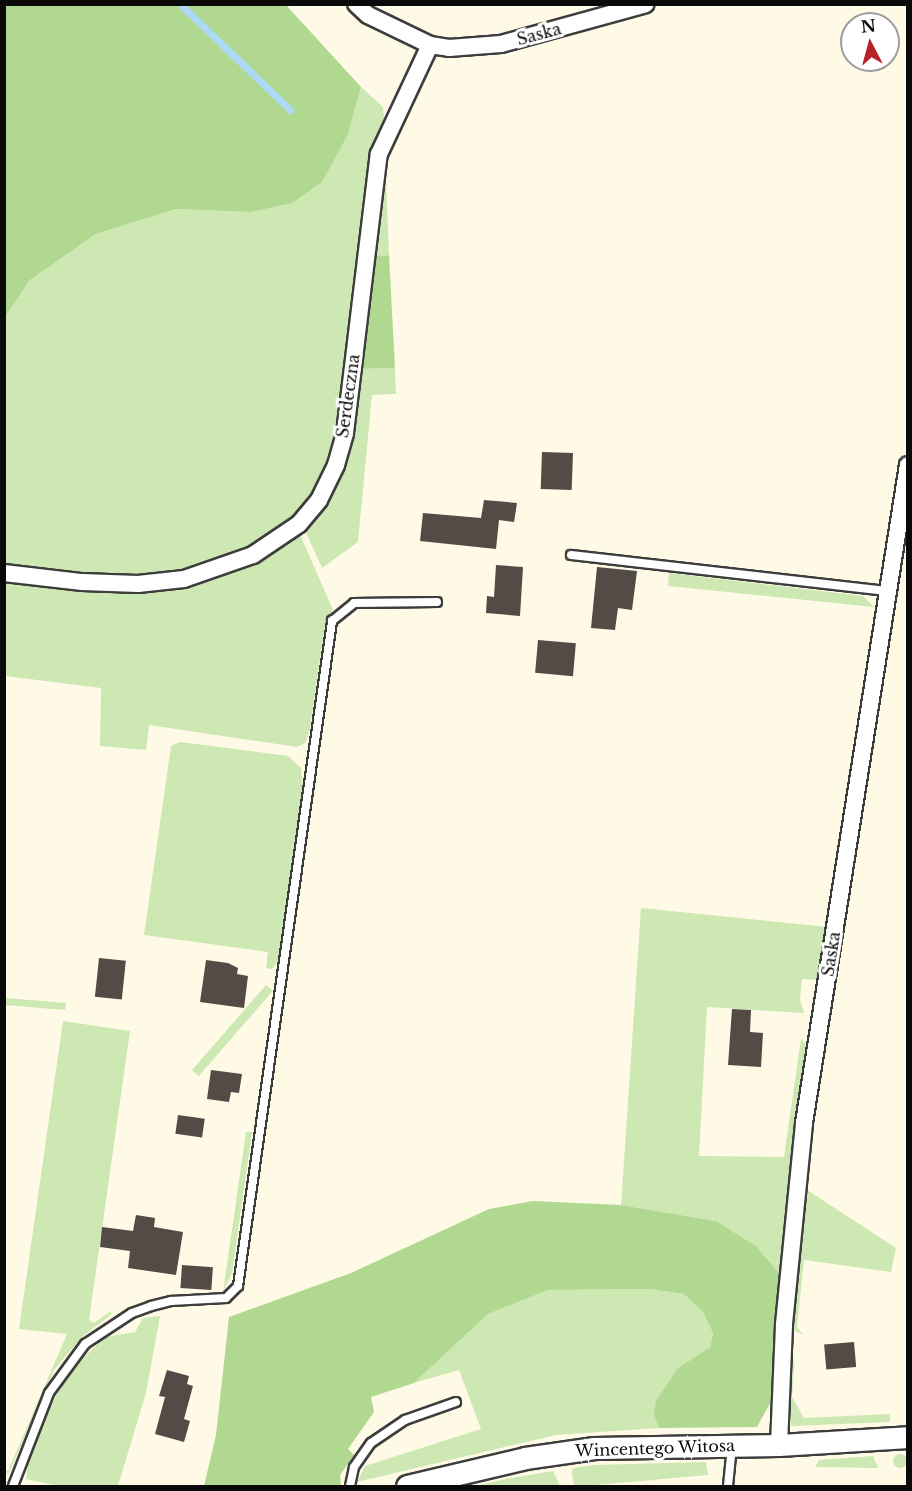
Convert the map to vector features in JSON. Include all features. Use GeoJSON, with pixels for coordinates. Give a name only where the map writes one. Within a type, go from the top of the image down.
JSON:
{"type":"FeatureCollection","features":[{"type":"Feature","properties":{"kind":"street"},"geometry":{"type":"LineString","coordinates":[[356,4],[369,15],[430,45]]}},
{"type":"Feature","properties":{"kind":"street","name":"Saska"},"geometry":{"type":"LineString","coordinates":[[430,45],[501,44],[646,4]]}},
{"type":"Feature","properties":{"kind":"street","name":"Serdeczna"},"geometry":{"type":"LineString","coordinates":[[4,573],[82,582],[138,584],[184,579],[219,570],[261,550],[299,524],[319,500],[336,465],[345,433],[379,154],[430,45]]}},
{"type":"Feature","properties":{"kind":"street","name":"Saska"},"geometry":{"type":"LineString","coordinates":[[779,1445],[794,1196],[908,465]]}},
{"type":"Feature","properties":{"kind":"street","name":"Wincentego Witosa"},"geometry":{"type":"LineString","coordinates":[[407,1486],[560,1452],[779,1445],[908,1437]]}},
{"type":"Feature","properties":{"kind":"lane"},"geometry":{"type":"LineString","coordinates":[[571,555],[887,591]]}},
{"type":"Feature","properties":{"kind":"lane"},"geometry":{"type":"LineString","coordinates":[[13,1486],[49,1393],[85,1344],[132,1313],[171,1301],[226,1298],[238,1286],[332,621],[354,603],[437,602]]}},
{"type":"Feature","properties":{"kind":"lane"},"geometry":{"type":"LineString","coordinates":[[350,1486],[354,1467],[371,1443],[405,1420],[456,1402]]}},
{"type":"Feature","properties":{"kind":"lane"},"geometry":{"type":"LineString","coordinates":[[728,1486],[732,1445]]}},
{"type":"Feature","properties":{"kind":"green space"},"geometry":{"type":"Polygon","coordinates":[[[5,4],[286,5],[361,87],[348,134],[322,182],[292,203],[250,212],[176,209],[96,234],[30,280],[5,317],[5,4]]]}},
{"type":"Feature","properties":{"kind":"green space"},"geometry":{"type":"Polygon","coordinates":[[[361,87],[383,107],[384,118],[372,154],[358,254],[339,433],[331,464],[315,496],[294,521],[251,551],[184,574],[81,576],[5,566],[5,317],[30,280],[96,234],[176,209],[250,212],[348,134],[361,87]]]}},
{"type":"Feature","properties":{"kind":"green space"},"geometry":{"type":"Polygon","coordinates":[[[385,158],[389,255],[370,257],[385,158]]]}},
{"type":"Feature","properties":{"kind":"green space"},"geometry":{"type":"Polygon","coordinates":[[[389,255],[395,368],[356,369],[370,257],[389,255]]]}},
{"type":"Feature","properties":{"kind":"green space"},"geometry":{"type":"Polygon","coordinates":[[[395,368],[396,394],[372,395],[358,542],[322,568],[303,526],[321,501],[356,369],[395,368]]]}},
{"type":"Feature","properties":{"kind":"green space"},"geometry":{"type":"Polygon","coordinates":[[[298,530],[333,610],[325,625],[309,734],[305,743],[297,747],[149,725],[146,750],[100,746],[101,688],[5,676],[5,578],[139,589],[298,530]]]}},
{"type":"Feature","properties":{"kind":"green space"},"geometry":{"type":"Polygon","coordinates":[[[669,573],[863,596],[874,607],[668,586],[669,573]]]}},
{"type":"Feature","properties":{"kind":"green space"},"geometry":{"type":"Polygon","coordinates":[[[180,742],[288,756],[301,768],[303,789],[279,959],[272,969],[266,968],[268,952],[144,935],[171,746],[180,742]]]}},
{"type":"Feature","properties":{"kind":"green space"},"geometry":{"type":"Polygon","coordinates":[[[641,908],[827,927],[820,980],[802,979],[800,1000],[804,1013],[707,1007],[699,1156],[784,1157],[801,1039],[807,1045],[780,1274],[756,1246],[716,1221],[621,1205],[641,908]]]}},
{"type":"Feature","properties":{"kind":"green space"},"geometry":{"type":"Polygon","coordinates":[[[266,985],[273,991],[199,1076],[192,1070],[266,985]]]}},
{"type":"Feature","properties":{"kind":"green space"},"geometry":{"type":"Polygon","coordinates":[[[4,998],[66,1003],[65,1010],[5,1005],[4,998]]]}},
{"type":"Feature","properties":{"kind":"green space"},"geometry":{"type":"Polygon","coordinates":[[[63,1021],[130,1031],[89,1320],[94,1323],[111,1311],[111,1315],[83,1336],[54,1370],[8,1475],[5,1470],[8,1471],[67,1334],[19,1329],[63,1021]]]}},
{"type":"Feature","properties":{"kind":"green space"},"geometry":{"type":"Polygon","coordinates":[[[246,1132],[252,1132],[232,1273],[223,1292],[246,1132]]]}},
{"type":"Feature","properties":{"kind":"green space"},"geometry":{"type":"Polygon","coordinates":[[[801,1186],[896,1248],[891,1272],[804,1260],[797,1327],[803,1335],[793,1330],[791,1322],[801,1186]]]}},
{"type":"Feature","properties":{"kind":"green space"},"geometry":{"type":"Polygon","coordinates":[[[533,1201],[621,1205],[716,1221],[756,1246],[780,1274],[774,1396],[757,1427],[659,1428],[654,1416],[656,1401],[678,1368],[710,1347],[713,1333],[703,1312],[684,1294],[649,1289],[548,1290],[488,1314],[414,1383],[371,1397],[374,1412],[348,1449],[354,1455],[340,1475],[341,1486],[204,1486],[216,1435],[229,1317],[351,1273],[489,1209],[533,1201]]]}},
{"type":"Feature","properties":{"kind":"green space"},"geometry":{"type":"Polygon","coordinates":[[[649,1289],[684,1294],[703,1312],[713,1332],[710,1347],[678,1368],[654,1416],[659,1428],[556,1435],[357,1482],[365,1466],[481,1429],[459,1370],[414,1383],[488,1314],[548,1290],[649,1289]]]}},
{"type":"Feature","properties":{"kind":"green space"},"geometry":{"type":"Polygon","coordinates":[[[160,1316],[146,1393],[118,1486],[58,1486],[26,1479],[29,1455],[41,1422],[72,1369],[105,1337],[135,1332],[143,1318],[160,1316]]]}},
{"type":"Feature","properties":{"kind":"green space"},"geometry":{"type":"Polygon","coordinates":[[[795,1354],[792,1397],[804,1418],[890,1414],[890,1422],[791,1426],[788,1395],[795,1354]]]}},
{"type":"Feature","properties":{"kind":"green space"},"geometry":{"type":"Polygon","coordinates":[[[897,1454],[903,1454],[907,1461],[903,1468],[897,1468],[893,1464],[893,1458],[897,1454]]]}},
{"type":"Feature","properties":{"kind":"green space"},"geometry":{"type":"Polygon","coordinates":[[[873,1456],[878,1468],[815,1467],[819,1460],[873,1456]]]}},
{"type":"Feature","properties":{"kind":"green space"},"geometry":{"type":"Polygon","coordinates":[[[706,1462],[708,1475],[574,1486],[572,1474],[573,1468],[593,1465],[706,1462]]]}},
{"type":"Feature","properties":{"kind":"green space"},"geometry":{"type":"Polygon","coordinates":[[[553,1471],[560,1486],[476,1486],[505,1479],[553,1471]]]}},
{"type":"Feature","properties":{"kind":"building"},"geometry":{"type":"Polygon","coordinates":[[[542,452],[573,453],[572,490],[541,489],[542,452]]]}},
{"type":"Feature","properties":{"kind":"building"},"geometry":{"type":"Polygon","coordinates":[[[484,500],[517,503],[514,522],[499,520],[496,549],[420,541],[423,513],[481,518],[484,500]]]}},
{"type":"Feature","properties":{"kind":"building"},"geometry":{"type":"Polygon","coordinates":[[[496,565],[523,567],[520,616],[486,613],[487,596],[494,597],[496,565]]]}},
{"type":"Feature","properties":{"kind":"building"},"geometry":{"type":"Polygon","coordinates":[[[597,567],[637,571],[632,610],[618,608],[615,630],[591,628],[597,567]]]}},
{"type":"Feature","properties":{"kind":"building"},"geometry":{"type":"Polygon","coordinates":[[[538,640],[576,643],[573,676],[535,673],[538,640]]]}},
{"type":"Feature","properties":{"kind":"building"},"geometry":{"type":"Polygon","coordinates":[[[99,958],[126,961],[122,1000],[95,997],[99,958]]]}},
{"type":"Feature","properties":{"kind":"building"},"geometry":{"type":"Polygon","coordinates":[[[206,960],[228,963],[238,968],[237,974],[248,976],[244,1008],[200,1002],[206,960]]]}},
{"type":"Feature","properties":{"kind":"building"},"geometry":{"type":"Polygon","coordinates":[[[732,1009],[751,1010],[750,1032],[763,1033],[761,1067],[728,1065],[732,1009]]]}},
{"type":"Feature","properties":{"kind":"building"},"geometry":{"type":"Polygon","coordinates":[[[211,1070],[242,1074],[239,1093],[231,1092],[229,1102],[207,1099],[211,1070]]]}},
{"type":"Feature","properties":{"kind":"building"},"geometry":{"type":"Polygon","coordinates":[[[178,1115],[205,1119],[202,1138],[175,1134],[178,1115]]]}},
{"type":"Feature","properties":{"kind":"building"},"geometry":{"type":"Polygon","coordinates":[[[136,1215],[155,1218],[154,1227],[183,1232],[176,1275],[128,1268],[130,1251],[100,1247],[102,1227],[133,1231],[136,1215]]]}},
{"type":"Feature","properties":{"kind":"building"},"geometry":{"type":"Polygon","coordinates":[[[182,1265],[213,1267],[211,1290],[180,1288],[182,1265]]]}},
{"type":"Feature","properties":{"kind":"building"},"geometry":{"type":"Polygon","coordinates":[[[854,1342],[856,1367],[826,1370],[824,1345],[854,1342]]]}},
{"type":"Feature","properties":{"kind":"building"},"geometry":{"type":"Polygon","coordinates":[[[167,1370],[189,1376],[187,1384],[193,1386],[184,1419],[190,1421],[184,1442],[155,1434],[165,1397],[159,1396],[167,1370]]]}},
{"type":"Feature","properties":{"kind":"waterway"},"geometry":{"type":"LineString","coordinates":[[180,4],[290,110]]}}]}
